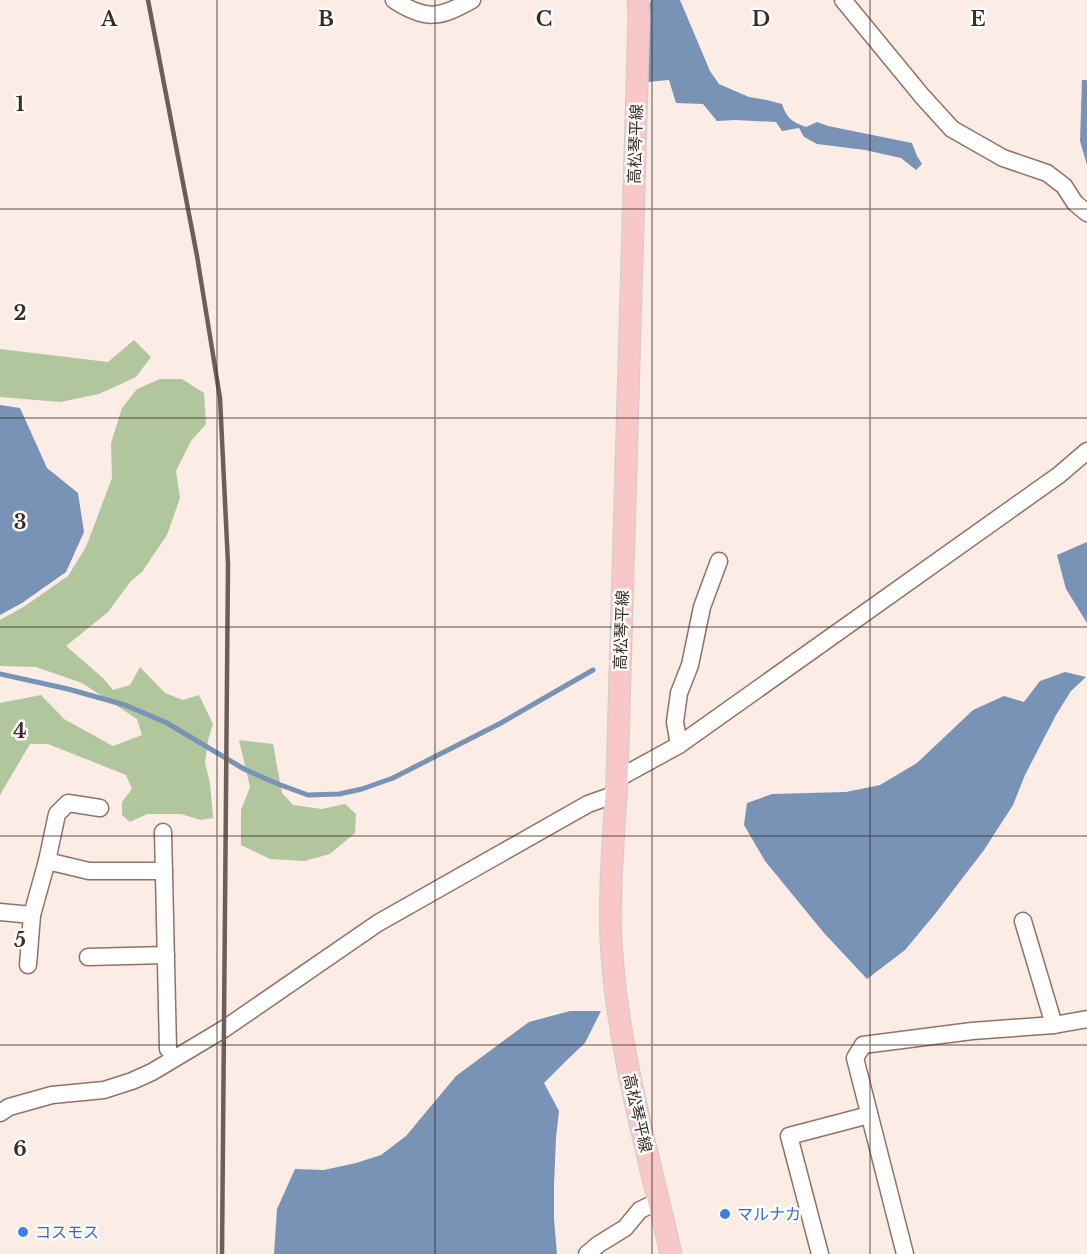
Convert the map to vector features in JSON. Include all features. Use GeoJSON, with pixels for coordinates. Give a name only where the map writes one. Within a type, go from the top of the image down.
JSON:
{"type":"FeatureCollection","features":[{"type":"Feature","properties":{"kind":"main road","name":"高松琴平線"},"geometry":{"type":"LineString","coordinates":[[638,0],[617,787],[611,872],[611,940],[627,1065],[671,1254]]}},
{"type":"Feature","properties":{"kind":"street"},"geometry":{"type":"LineString","coordinates":[[394,0],[418,14],[433,16],[454,10],[472,0]]}},
{"type":"Feature","properties":{"kind":"street"},"geometry":{"type":"LineString","coordinates":[[843,0],[952,129],[1003,158],[1047,173],[1064,186],[1075,203],[1087,213]]}},
{"type":"Feature","properties":{"kind":"street"},"geometry":{"type":"LineString","coordinates":[[0,1113],[9,1107],[52,1095],[104,1090],[132,1081],[152,1072],[224,1029],[378,923],[617,787],[1059,475],[1087,451]]}},
{"type":"Feature","properties":{"kind":"street"},"geometry":{"type":"LineString","coordinates":[[679,745],[675,722],[679,693],[690,665],[702,607],[719,561]]}},
{"type":"Feature","properties":{"kind":"street"},"geometry":{"type":"LineString","coordinates":[[28,965],[32,915],[57,814],[69,803],[100,808]]}},
{"type":"Feature","properties":{"kind":"street"},"geometry":{"type":"LineString","coordinates":[[163,832],[168,1048]]}},
{"type":"Feature","properties":{"kind":"street"},"geometry":{"type":"LineString","coordinates":[[47,861],[89,871],[164,871]]}},
{"type":"Feature","properties":{"kind":"street"},"geometry":{"type":"LineString","coordinates":[[0,912],[32,915]]}},
{"type":"Feature","properties":{"kind":"street"},"geometry":{"type":"LineString","coordinates":[[1023,921],[1054,1026]]}},
{"type":"Feature","properties":{"kind":"street"},"geometry":{"type":"LineString","coordinates":[[87,957],[166,955]]}},
{"type":"Feature","properties":{"kind":"street"},"geometry":{"type":"LineString","coordinates":[[905,1254],[855,1058],[863,1045],[972,1030],[1054,1026],[1087,1019]]}},
{"type":"Feature","properties":{"kind":"street"},"geometry":{"type":"LineString","coordinates":[[819,1254],[789,1136],[869,1115]]}},
{"type":"Feature","properties":{"kind":"street"},"geometry":{"type":"LineString","coordinates":[[587,1254],[625,1228],[640,1210],[659,1202]]}},
{"type":"Feature","properties":{"kind":"green space"},"geometry":{"type":"Polygon","coordinates":[[[134,340],[151,357],[136,377],[99,394],[60,402],[0,397],[0,349],[108,362],[134,340]]]}},
{"type":"Feature","properties":{"kind":"green space"},"geometry":{"type":"Polygon","coordinates":[[[160,379],[182,379],[204,393],[206,424],[191,441],[176,471],[180,498],[167,535],[142,572],[131,581],[108,612],[66,646],[103,678],[113,690],[130,685],[140,667],[165,693],[183,700],[199,695],[213,724],[205,763],[210,783],[213,818],[201,820],[181,814],[147,814],[130,822],[122,815],[122,802],[132,789],[126,775],[48,744],[30,744],[0,795],[0,703],[41,695],[64,719],[113,746],[142,735],[137,719],[82,683],[36,667],[0,666],[0,620],[25,606],[68,576],[86,547],[112,478],[111,443],[122,408],[137,389],[160,379]]]}},
{"type":"Feature","properties":{"kind":"green space"},"geometry":{"type":"Polygon","coordinates":[[[239,740],[273,744],[282,793],[293,805],[322,809],[345,804],[356,814],[355,833],[330,854],[304,861],[270,859],[241,845],[241,810],[250,787],[239,740]]]}},
{"type":"Feature","properties":{"kind":"water"},"geometry":{"type":"Polygon","coordinates":[[[651,0],[680,0],[710,71],[719,84],[749,97],[782,104],[791,119],[806,127],[817,122],[912,143],[922,164],[916,170],[901,158],[865,150],[817,144],[804,137],[799,128],[782,131],[776,122],[717,121],[703,104],[676,103],[669,80],[647,82],[651,0]]]}},
{"type":"Feature","properties":{"kind":"water"},"geometry":{"type":"Polygon","coordinates":[[[1082,80],[1087,80],[1087,165],[1080,141],[1082,80]]]}},
{"type":"Feature","properties":{"kind":"water"},"geometry":{"type":"Polygon","coordinates":[[[0,405],[20,408],[47,468],[78,493],[84,532],[66,572],[22,603],[0,615],[0,405]]]}},
{"type":"Feature","properties":{"kind":"water"},"geometry":{"type":"Polygon","coordinates":[[[1087,542],[1087,623],[1066,589],[1057,555],[1087,542]]]}},
{"type":"Feature","properties":{"kind":"water"},"geometry":{"type":"Polygon","coordinates":[[[1065,672],[1086,677],[1071,691],[1056,715],[1025,775],[1013,805],[984,850],[905,950],[867,979],[824,933],[765,861],[744,825],[747,803],[772,794],[846,792],[880,785],[917,763],[973,710],[1004,696],[1024,702],[1040,681],[1065,672]]]}},
{"type":"Feature","properties":{"kind":"water"},"geometry":{"type":"Polygon","coordinates":[[[570,1011],[601,1011],[585,1043],[544,1083],[559,1111],[554,1184],[557,1254],[274,1254],[277,1209],[295,1169],[324,1170],[381,1155],[406,1136],[456,1076],[529,1022],[570,1011]]]}},
{"type":"Feature","properties":{"kind":"waterway"},"geometry":{"type":"LineString","coordinates":[[0,674],[68,689],[125,705],[167,723],[244,769],[308,795],[339,794],[393,778],[501,723],[593,670]]}},
{"type":"Feature","properties":{"kind":"railway"},"geometry":{"type":"LineString","coordinates":[[148,0],[197,256],[220,398],[228,564],[222,1254]]}},
{"type":"Feature","properties":{"kind":"place","name":"マルナカ"},"geometry":{"type":"Point","coordinates":[725,1214]}},
{"type":"Feature","properties":{"kind":"place","name":"コスモス"},"geometry":{"type":"Point","coordinates":[23,1232]}}]}
